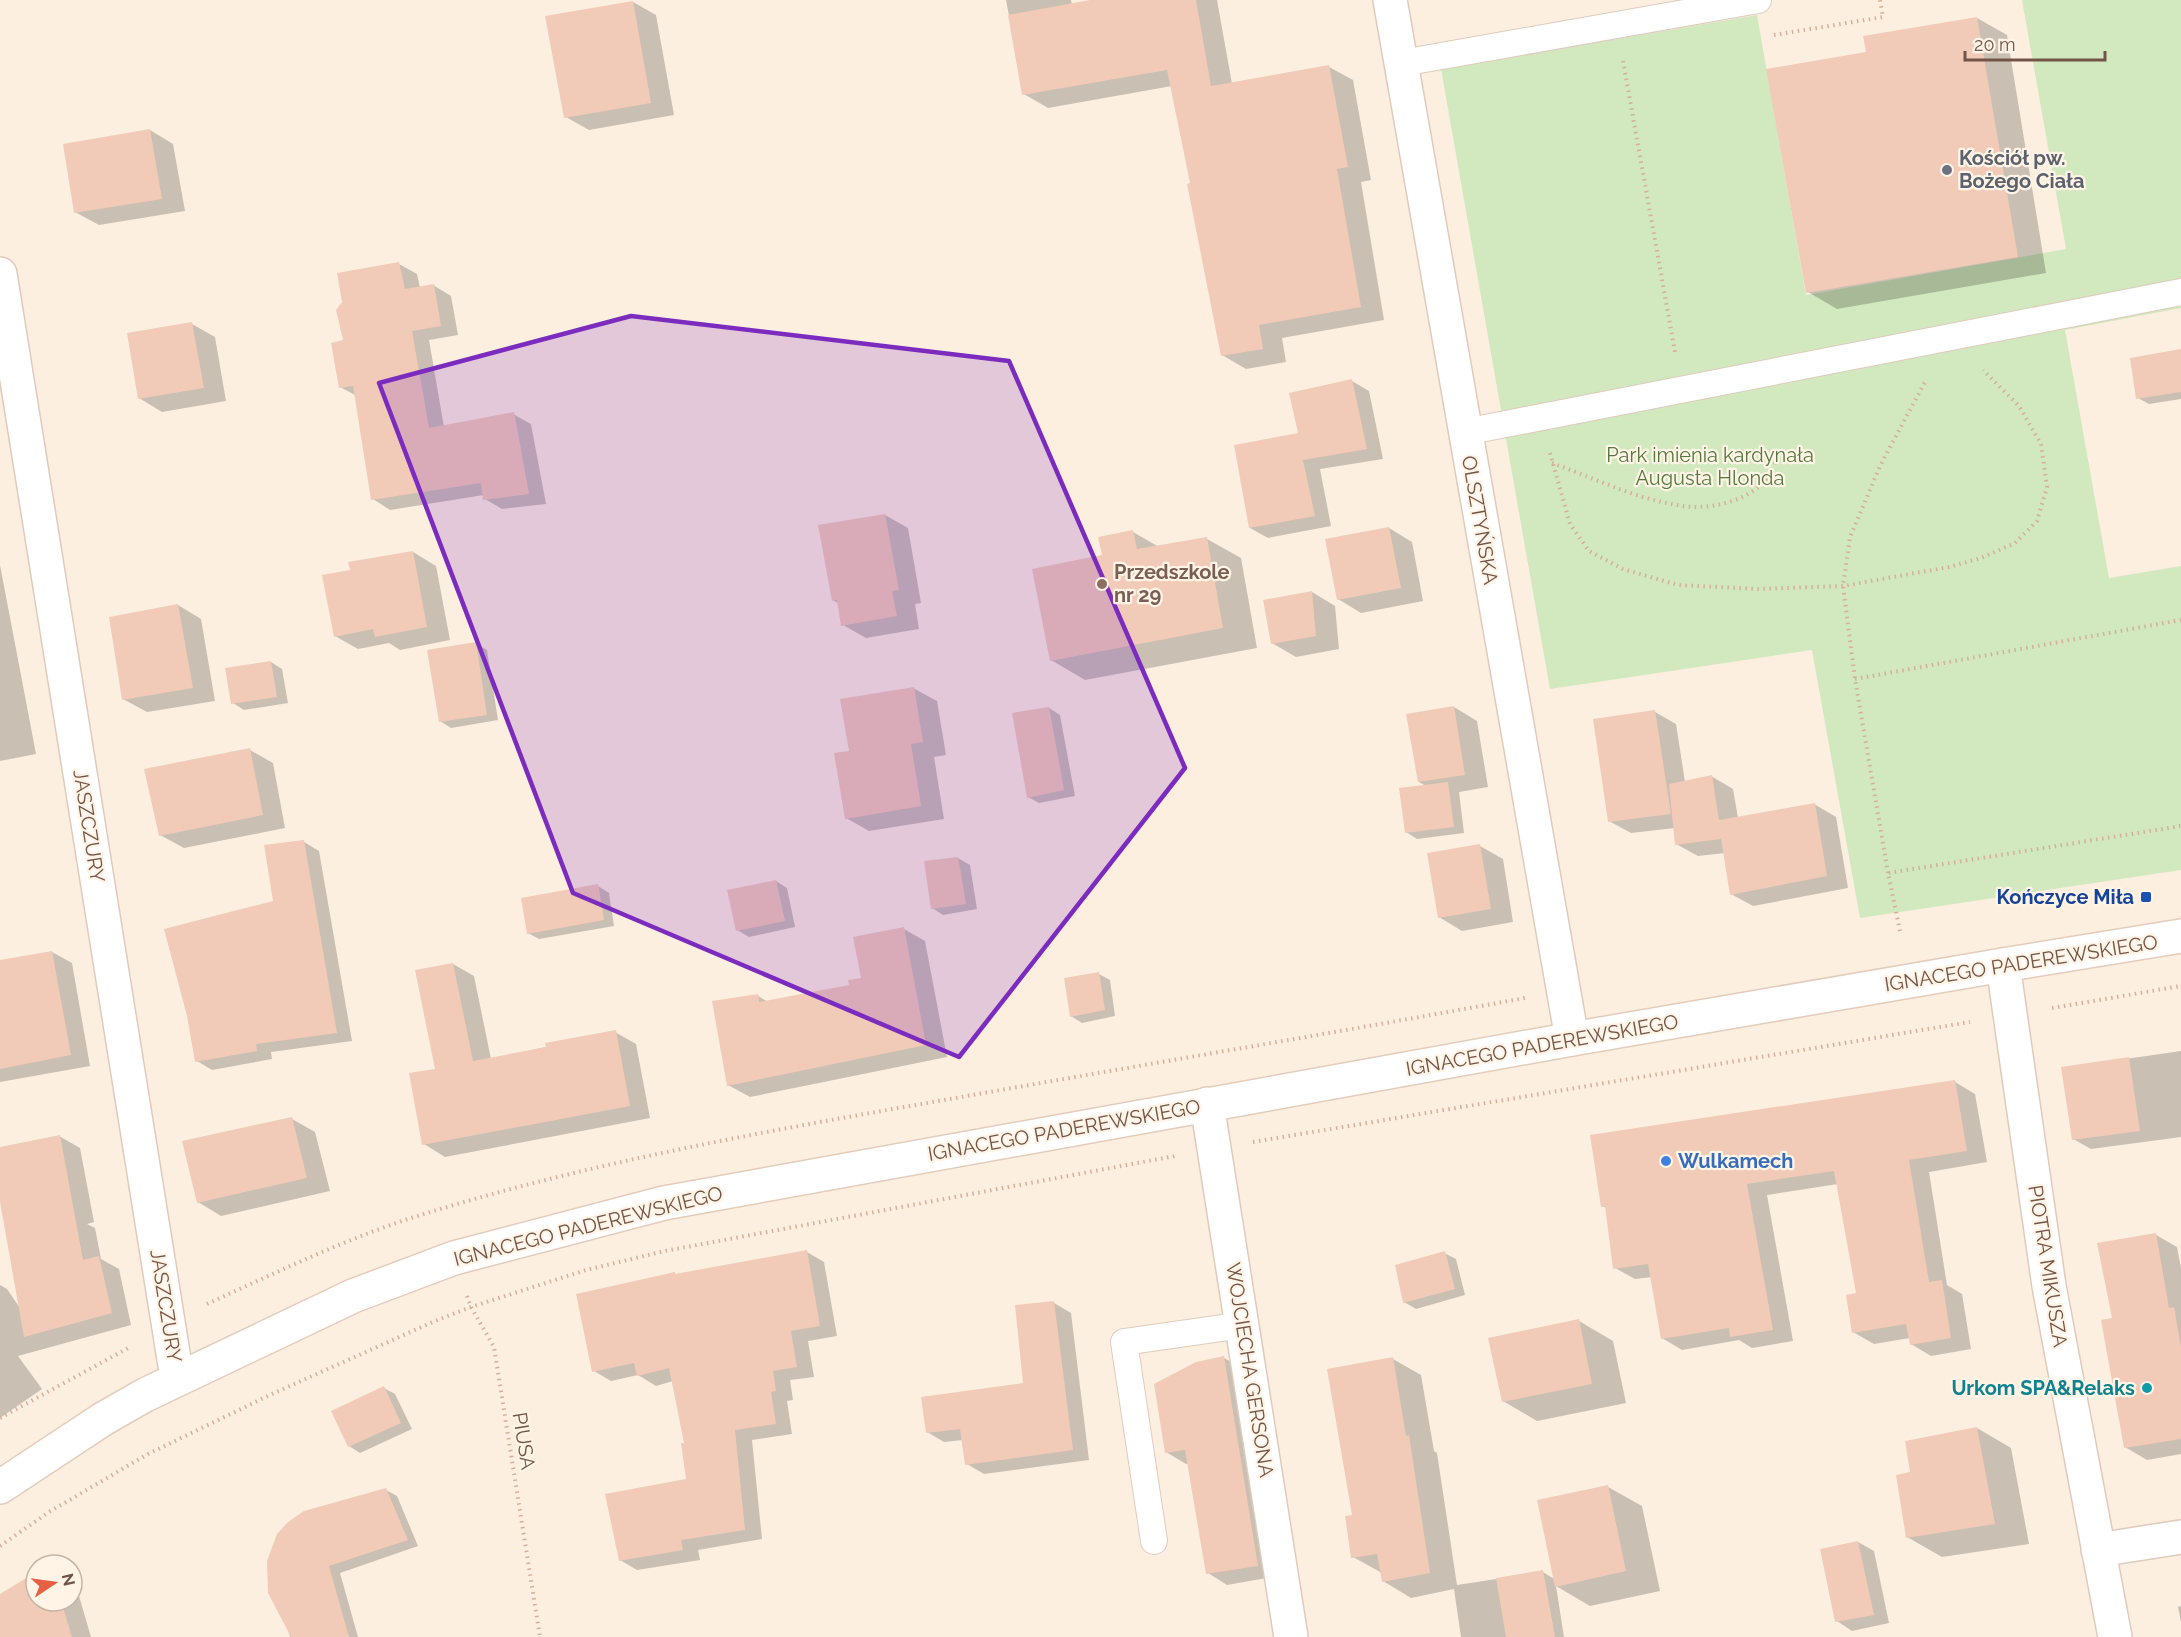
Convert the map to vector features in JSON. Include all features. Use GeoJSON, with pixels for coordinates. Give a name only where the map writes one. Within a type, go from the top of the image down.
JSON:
{"type":"FeatureCollection","features":[{"type":"Feature","properties":{"kind":"street","name":"OLSZTYŃSKA"},"geometry":{"type":"LineString","coordinates":[[1390,0],[1572,1039]]}},
{"type":"Feature","properties":{"kind":"street","name":"JASZCZURY"},"geometry":{"type":"LineString","coordinates":[[0,274],[177,1378]]}},
{"type":"Feature","properties":{"kind":"street","name":"IGNACEGO PADEREWSKIEGO"},"geometry":{"type":"LineString","coordinates":[[0,1487],[103,1419],[177,1378],[353,1296],[454,1258],[664,1203],[1572,1039],[2181,936]]}},
{"type":"Feature","properties":{"kind":"street","name":"PIOTRA MIKUSZA"},"geometry":{"type":"LineString","coordinates":[[2003,965],[2049,1286],[2115,1637]]}},
{"type":"Feature","properties":{"kind":"street","name":"WOJCIECHA GERSONA"},"geometry":{"type":"LineString","coordinates":[[1208,1104],[1292,1637]]}},
{"type":"Feature","properties":{"kind":"street"},"geometry":{"type":"LineString","coordinates":[[2098,1550],[2181,1537]]}},
{"type":"Feature","properties":{"kind":"lane"},"geometry":{"type":"LineString","coordinates":[[1402,63],[1758,0]]}},
{"type":"Feature","properties":{"kind":"lane"},"geometry":{"type":"LineString","coordinates":[[1465,432],[2181,292]]}},
{"type":"Feature","properties":{"kind":"lane"},"geometry":{"type":"LineString","coordinates":[[1154,1541],[1124,1342],[1243,1325]]}},
{"type":"Feature","properties":{"kind":"path"},"geometry":{"type":"LineString","coordinates":[[1616,25],[1682,389]]}},
{"type":"Feature","properties":{"kind":"path"},"geometry":{"type":"LineString","coordinates":[[1544,416],[1552,462],[1570,524],[1588,551],[1623,569],[1678,585],[1758,589],[1843,586],[1949,567],[1981,558],[2015,543],[2037,522],[2047,487],[2041,444],[2019,406],[1950,336],[1881,464],[1850,537],[1843,586],[1855,678],[1900,931]]}},
{"type":"Feature","properties":{"kind":"path"},"geometry":{"type":"LineString","coordinates":[[1552,462],[1645,497],[1683,507],[1713,506],[1746,496],[1766,479],[1781,450]]}},
{"type":"Feature","properties":{"kind":"path"},"geometry":{"type":"LineString","coordinates":[[1855,678],[2181,620]]}},
{"type":"Feature","properties":{"kind":"path"},"geometry":{"type":"LineString","coordinates":[[1888,873],[2181,826]]}},
{"type":"Feature","properties":{"kind":"path"},"geometry":{"type":"LineString","coordinates":[[0,1546],[49,1512],[148,1454],[272,1394],[435,1321],[586,1269],[665,1251],[1215,1149],[2181,986]]}},
{"type":"Feature","properties":{"kind":"path","name":"PIUSA"},"geometry":{"type":"LineString","coordinates":[[454,1258],[471,1307],[494,1347],[540,1637]]}},
{"type":"Feature","properties":{"kind":"highlighted area"},"geometry":{"type":"Polygon","coordinates":[[[631,316],[1009,361],[1185,768],[959,1057],[573,893],[379,383],[631,316]]]}},
{"type":"Feature","properties":{"kind":"green space","name":"Park imienia kardynała Augusta Hlonda"},"geometry":{"type":"Polygon","coordinates":[[[2022,0],[2181,0],[2181,308],[2065,330],[2109,578],[2181,566],[2181,870],[1860,918],[1812,650],[1550,689],[1441,69],[1757,15],[1806,295],[2066,249],[2022,0]]]}},
{"type":"Feature","properties":{"kind":"building"},"geometry":{"type":"Polygon","coordinates":[[[1090,0],[1196,0],[1211,86],[1329,65],[1348,167],[1337,169],[1361,307],[1259,325],[1263,349],[1221,356],[1167,70],[1022,95],[1008,15],[1090,0]]]}},
{"type":"Feature","properties":{"kind":"building"},"geometry":{"type":"Polygon","coordinates":[[[633,1],[651,103],[564,118],[545,16],[633,1]]]}},
{"type":"Feature","properties":{"kind":"building"},"geometry":{"type":"Polygon","coordinates":[[[1977,17],[2018,257],[1806,293],[1766,69],[1866,52],[1863,36],[1977,17]]]}},
{"type":"Feature","properties":{"kind":"building"},"geometry":{"type":"Polygon","coordinates":[[[150,129],[162,199],[74,213],[63,144],[150,129]]]}},
{"type":"Feature","properties":{"kind":"building"},"geometry":{"type":"Polygon","coordinates":[[[399,262],[405,289],[434,284],[441,326],[412,331],[429,428],[514,412],[529,494],[483,500],[481,483],[371,500],[353,386],[339,388],[331,343],[343,340],[336,310],[342,302],[337,273],[399,262]]]}},
{"type":"Feature","properties":{"kind":"building"},"geometry":{"type":"Polygon","coordinates":[[[192,322],[204,388],[138,399],[127,333],[192,322]]]}},
{"type":"Feature","properties":{"kind":"building"},"geometry":{"type":"Polygon","coordinates":[[[2181,349],[2181,392],[2136,399],[2130,358],[2181,349]]]}},
{"type":"Feature","properties":{"kind":"building"},"geometry":{"type":"Polygon","coordinates":[[[1352,379],[1367,449],[1303,460],[1315,516],[1249,528],[1234,445],[1298,433],[1289,393],[1352,379]]]}},
{"type":"Feature","properties":{"kind":"building"},"geometry":{"type":"Polygon","coordinates":[[[885,514],[899,590],[892,591],[897,616],[841,626],[837,600],[832,601],[818,525],[885,514]]]}},
{"type":"Feature","properties":{"kind":"building"},"geometry":{"type":"Polygon","coordinates":[[[1389,527],[1401,588],[1337,600],[1325,539],[1389,527]]]}},
{"type":"Feature","properties":{"kind":"building"},"geometry":{"type":"Polygon","coordinates":[[[1133,530],[1137,549],[1207,537],[1223,628],[1050,661],[1032,569],[1102,555],[1098,537],[1133,530]]]}},
{"type":"Feature","properties":{"kind":"building"},"geometry":{"type":"Polygon","coordinates":[[[413,551],[427,627],[375,637],[373,629],[334,637],[322,575],[350,570],[348,562],[413,551]]]}},
{"type":"Feature","properties":{"kind":"building"},"geometry":{"type":"Polygon","coordinates":[[[1312,591],[1316,636],[1271,644],[1263,600],[1312,591]]]}},
{"type":"Feature","properties":{"kind":"building"},"geometry":{"type":"Polygon","coordinates":[[[178,604],[193,688],[122,700],[109,617],[178,604]]]}},
{"type":"Feature","properties":{"kind":"building"},"geometry":{"type":"Polygon","coordinates":[[[476,642],[487,715],[439,722],[427,650],[476,642]]]}},
{"type":"Feature","properties":{"kind":"building"},"geometry":{"type":"Polygon","coordinates":[[[271,661],[277,697],[231,704],[225,668],[271,661]]]}},
{"type":"Feature","properties":{"kind":"building"},"geometry":{"type":"Polygon","coordinates":[[[914,687],[923,742],[911,744],[921,806],[845,819],[834,753],[849,751],[840,699],[914,687]]]}},
{"type":"Feature","properties":{"kind":"building"},"geometry":{"type":"Polygon","coordinates":[[[1454,706],[1465,775],[1418,782],[1406,714],[1454,706]]]}},
{"type":"Feature","properties":{"kind":"building"},"geometry":{"type":"Polygon","coordinates":[[[1049,707],[1064,790],[1027,798],[1012,713],[1049,707]]]}},
{"type":"Feature","properties":{"kind":"building"},"geometry":{"type":"Polygon","coordinates":[[[1655,710],[1671,814],[1608,822],[1593,719],[1655,710]]]}},
{"type":"Feature","properties":{"kind":"building"},"geometry":{"type":"Polygon","coordinates":[[[250,748],[263,815],[159,836],[144,769],[250,748]]]}},
{"type":"Feature","properties":{"kind":"building"},"geometry":{"type":"Polygon","coordinates":[[[1712,775],[1719,820],[1815,803],[1827,876],[1730,895],[1721,839],[1675,845],[1669,784],[1712,775]]]}},
{"type":"Feature","properties":{"kind":"building"},"geometry":{"type":"Polygon","coordinates":[[[1448,782],[1454,827],[1405,833],[1399,788],[1448,782]]]}},
{"type":"Feature","properties":{"kind":"building"},"geometry":{"type":"Polygon","coordinates":[[[304,840],[337,1033],[256,1044],[257,1051],[195,1062],[187,1016],[164,929],[273,901],[264,845],[304,840]]]}},
{"type":"Feature","properties":{"kind":"building"},"geometry":{"type":"Polygon","coordinates":[[[1480,844],[1491,909],[1438,918],[1427,853],[1480,844]]]}},
{"type":"Feature","properties":{"kind":"building"},"geometry":{"type":"Polygon","coordinates":[[[958,857],[966,904],[931,909],[924,861],[958,857]]]}},
{"type":"Feature","properties":{"kind":"building"},"geometry":{"type":"Polygon","coordinates":[[[776,880],[785,921],[736,931],[727,890],[776,880]]]}},
{"type":"Feature","properties":{"kind":"building"},"geometry":{"type":"Polygon","coordinates":[[[598,884],[604,920],[527,934],[521,898],[598,884]]]}},
{"type":"Feature","properties":{"kind":"building"},"geometry":{"type":"Polygon","coordinates":[[[904,927],[926,1045],[727,1086],[712,1001],[758,994],[759,1002],[849,985],[848,980],[861,978],[853,937],[904,927]]]}},
{"type":"Feature","properties":{"kind":"building"},"geometry":{"type":"Polygon","coordinates":[[[52,951],[71,1055],[0,1069],[0,960],[52,951]]]}},
{"type":"Feature","properties":{"kind":"building"},"geometry":{"type":"Polygon","coordinates":[[[453,963],[473,1061],[546,1047],[545,1043],[616,1030],[630,1106],[422,1145],[409,1073],[435,1069],[415,970],[453,963]]]}},
{"type":"Feature","properties":{"kind":"building"},"geometry":{"type":"Polygon","coordinates":[[[1099,972],[1105,1010],[1070,1017],[1064,978],[1099,972]]]}},
{"type":"Feature","properties":{"kind":"building"},"geometry":{"type":"Polygon","coordinates":[[[2129,1057],[2140,1131],[2072,1140],[2061,1067],[2129,1057]]]}},
{"type":"Feature","properties":{"kind":"building"},"geometry":{"type":"Polygon","coordinates":[[[1955,1080],[1967,1151],[1909,1160],[1929,1282],[1942,1280],[1951,1338],[1910,1345],[1906,1324],[1852,1333],[1846,1295],[1856,1293],[1834,1171],[1747,1184],[1773,1330],[1730,1337],[1729,1328],[1661,1339],[1648,1264],[1613,1269],[1605,1206],[1601,1207],[1590,1135],[1955,1080]]]}},
{"type":"Feature","properties":{"kind":"building"},"geometry":{"type":"Polygon","coordinates":[[[292,1117],[307,1178],[197,1203],[182,1141],[292,1117]]]}},
{"type":"Feature","properties":{"kind":"building"},"geometry":{"type":"Polygon","coordinates":[[[60,1135],[83,1260],[99,1256],[112,1313],[24,1337],[0,1202],[0,1147],[60,1135]]]}},
{"type":"Feature","properties":{"kind":"building","name":"Urkom SPA&Relaks"},"geometry":{"type":"Polygon","coordinates":[[[2156,1233],[2169,1308],[2174,1307],[2181,1347],[2181,1439],[2124,1448],[2101,1320],[2112,1318],[2097,1243],[2156,1233]]]}},
{"type":"Feature","properties":{"kind":"building"},"geometry":{"type":"Polygon","coordinates":[[[807,1250],[820,1326],[791,1331],[797,1367],[773,1371],[776,1391],[771,1392],[776,1424],[735,1430],[745,1530],[681,1540],[683,1550],[619,1561],[605,1494],[686,1479],[681,1443],[684,1443],[669,1368],[637,1376],[634,1363],[592,1372],[576,1294],[675,1272],[675,1274],[807,1250]]]}},
{"type":"Feature","properties":{"kind":"building"},"geometry":{"type":"Polygon","coordinates":[[[1445,1251],[1455,1289],[1403,1303],[1395,1265],[1445,1251]]]}},
{"type":"Feature","properties":{"kind":"building"},"geometry":{"type":"Polygon","coordinates":[[[1054,1301],[1073,1450],[965,1465],[960,1429],[926,1433],[921,1397],[1023,1383],[1015,1305],[1054,1301]]]}},
{"type":"Feature","properties":{"kind":"building"},"geometry":{"type":"Polygon","coordinates":[[[1579,1319],[1592,1384],[1502,1402],[1488,1338],[1579,1319]]]}},
{"type":"Feature","properties":{"kind":"building"},"geometry":{"type":"Polygon","coordinates":[[[1224,1356],[1258,1566],[1206,1574],[1185,1450],[1165,1453],[1154,1384],[1196,1362],[1224,1356]]]}},
{"type":"Feature","properties":{"kind":"building"},"geometry":{"type":"Polygon","coordinates":[[[1393,1357],[1406,1436],[1409,1435],[1430,1573],[1382,1582],[1377,1554],[1351,1558],[1345,1516],[1352,1515],[1327,1369],[1393,1357]]]}},
{"type":"Feature","properties":{"kind":"building"},"geometry":{"type":"Polygon","coordinates":[[[384,1386],[401,1423],[348,1447],[331,1411],[384,1386]]]}},
{"type":"Feature","properties":{"kind":"building"},"geometry":{"type":"Polygon","coordinates":[[[1977,1427],[1995,1524],[1906,1538],[1896,1475],[1910,1472],[1905,1441],[1977,1427]]]}},
{"type":"Feature","properties":{"kind":"building"},"geometry":{"type":"Polygon","coordinates":[[[1608,1485],[1626,1571],[1555,1587],[1537,1500],[1608,1485]]]}},
{"type":"Feature","properties":{"kind":"building"},"geometry":{"type":"Polygon","coordinates":[[[386,1488],[408,1540],[329,1566],[349,1637],[291,1637],[268,1593],[267,1561],[277,1534],[288,1522],[304,1511],[386,1488]]]}},
{"type":"Feature","properties":{"kind":"building"},"geometry":{"type":"Polygon","coordinates":[[[1858,1541],[1874,1615],[1835,1622],[1820,1549],[1858,1541]]]}},
{"type":"Feature","properties":{"kind":"building"},"geometry":{"type":"Polygon","coordinates":[[[1543,1570],[1555,1637],[1506,1637],[1496,1578],[1543,1570]]]}},
{"type":"Feature","properties":{"kind":"building"},"geometry":{"type":"Polygon","coordinates":[[[24,1579],[24,1613],[65,1613],[72,1637],[0,1637],[0,1594],[24,1579]]]}},
{"type":"Feature","properties":{"kind":"place","name":"Kościół pw. Bożego Ciała"},"geometry":{"type":"Point","coordinates":[1947,170]}},
{"type":"Feature","properties":{"kind":"place","name":"Przedszkole nr 29"},"geometry":{"type":"Point","coordinates":[1102,584]}},
{"type":"Feature","properties":{"kind":"place","name":"Kończyce Miła"},"geometry":{"type":"Point","coordinates":[2146,897]}},
{"type":"Feature","properties":{"kind":"place","name":"Wulkamech"},"geometry":{"type":"Point","coordinates":[1666,1161]}},
{"type":"Feature","properties":{"kind":"place","name":"Urkom SPA&Relaks"},"geometry":{"type":"Point","coordinates":[2147,1388]}}]}
